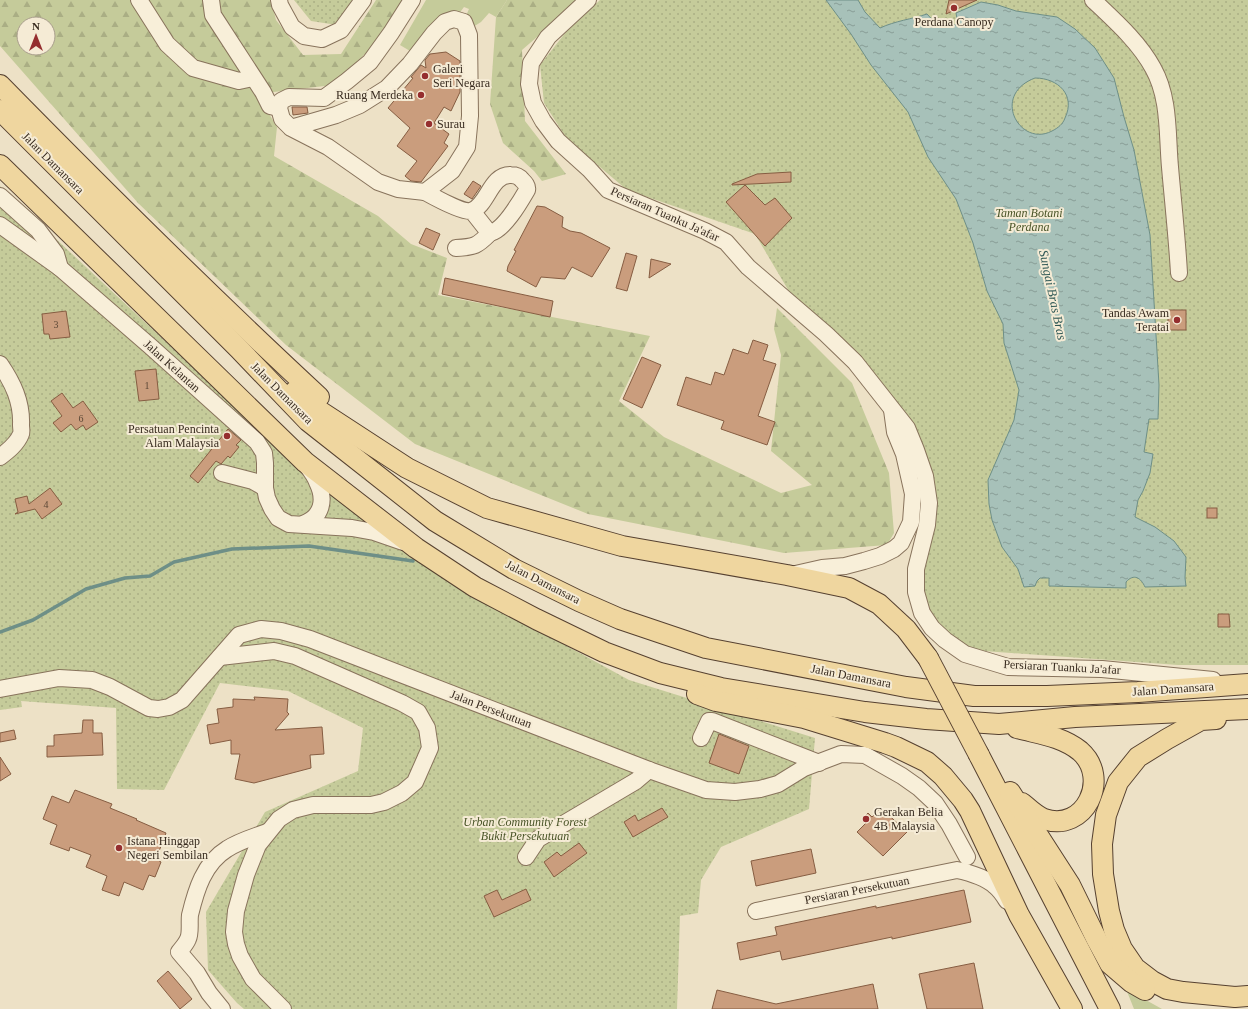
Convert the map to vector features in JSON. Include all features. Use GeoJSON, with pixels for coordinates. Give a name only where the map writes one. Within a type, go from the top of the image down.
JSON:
{"type":"FeatureCollection","features":[{"type":"Feature","properties":{"kind":"main road"},"geometry":{"type":"LineString","coordinates":[[0,85],[175,261],[368,443]]}},
{"type":"Feature","properties":{"kind":"main road"},"geometry":{"type":"LineString","coordinates":[[0,96],[71,180]]}},
{"type":"Feature","properties":{"kind":"main road","name":"Jalan Damansara"},"geometry":{"type":"LineString","coordinates":[[0,110],[239,349],[308,421],[435,521],[514,569],[579,601],[620,619],[706,648],[906,687],[974,696],[1047,696],[1246,684]]}},
{"type":"Feature","properties":{"kind":"main road","name":"Jalan Damansara"},"geometry":{"type":"LineString","coordinates":[[0,164],[305,462],[416,548],[474,587],[604,652],[660,673],[721,688],[865,712],[926,719],[999,724],[1074,717],[1248,709]]}},
{"type":"Feature","properties":{"kind":"main road"},"geometry":{"type":"LineString","coordinates":[[239,349],[318,410],[368,443],[407,468],[487,508],[622,546],[849,588],[879,604],[906,629],[928,658],[1110,1009]]}},
{"type":"Feature","properties":{"kind":"main road"},"geometry":{"type":"LineString","coordinates":[[604,652],[641,674],[716,701],[804,718],[885,743],[927,762],[943,776],[970,811],[1019,915],[1072,1009]]}},
{"type":"Feature","properties":{"kind":"main road"},"geometry":{"type":"LineString","coordinates":[[1241,996],[1225,996],[1167,989],[1152,981],[1135,968],[1122,949],[1114,930],[1109,911],[1103,874],[1102,844],[1106,815],[1118,782],[1138,757],[1201,720],[1248,717]]}},
{"type":"Feature","properties":{"kind":"main road"},"geometry":{"type":"LineString","coordinates":[[979,756],[1010,792],[1031,811],[1044,819],[1059,821],[1070,818],[1081,812],[1088,803],[1092,793],[1094,781],[1093,771],[1089,762],[1080,752],[1070,744],[1056,738],[1038,732],[1022,730],[999,724]]}},
{"type":"Feature","properties":{"kind":"main road"},"geometry":{"type":"LineString","coordinates":[[1010,792],[1070,885],[1110,964],[1131,982],[1165,1002],[1202,1005],[1226,1002],[1241,996]]}},
{"type":"Feature","properties":{"kind":"street"},"geometry":{"type":"LineString","coordinates":[[140,0],[167,44],[193,68],[239,81],[254,78]]}},
{"type":"Feature","properties":{"kind":"street"},"geometry":{"type":"LineString","coordinates":[[211,0],[213,15],[254,78],[270,106],[279,108]]}},
{"type":"Feature","properties":{"kind":"street"},"geometry":{"type":"LineString","coordinates":[[279,0],[280,5],[292,27],[304,36],[322,38],[341,30],[363,0]]}},
{"type":"Feature","properties":{"kind":"street"},"geometry":{"type":"LineString","coordinates":[[412,0],[370,62],[347,81],[324,98],[289,98],[281,101],[279,108],[282,119],[292,128],[328,147],[378,182],[398,188],[425,192],[464,212],[472,211],[503,175],[517,176],[522,179],[528,187],[528,190],[506,221],[495,232],[490,233],[480,243],[470,248],[456,248]]}},
{"type":"Feature","properties":{"kind":"street","name":"Persiaran Tuanku Ja'afar"},"geometry":{"type":"LineString","coordinates":[[588,0],[548,37],[531,63],[530,84],[533,103],[543,121],[558,141],[589,169],[608,190],[705,231],[726,242],[748,267],[826,334],[855,362],[892,408],[907,428],[925,476],[929,503],[927,525],[916,569],[916,592],[922,613],[932,628],[945,640],[965,654],[1008,667],[1102,668],[1246,684]]}},
{"type":"Feature","properties":{"kind":"street"},"geometry":{"type":"LineString","coordinates":[[1093,0],[1138,45],[1154,70],[1162,91],[1167,118],[1179,273]]}},
{"type":"Feature","properties":{"kind":"street"},"geometry":{"type":"LineString","coordinates":[[292,128],[336,115],[360,104],[387,88],[410,64],[434,33],[445,22],[454,19],[464,22],[469,35],[470,116],[467,147],[452,170],[425,192]]}},
{"type":"Feature","properties":{"kind":"street"},"geometry":{"type":"LineString","coordinates":[[0,196],[38,230],[56,254],[60,268]]}},
{"type":"Feature","properties":{"kind":"street"},"geometry":{"type":"LineString","coordinates":[[472,211],[490,233]]}},
{"type":"Feature","properties":{"kind":"street","name":"Jalan Kelantan"},"geometry":{"type":"LineString","coordinates":[[0,225],[60,268],[257,442],[264,453],[264,488],[272,509],[278,518],[289,524],[352,528],[374,532],[416,548]]}},
{"type":"Feature","properties":{"kind":"street"},"geometry":{"type":"LineString","coordinates":[[0,364],[18,398],[21,417],[21,434],[11,450],[0,457]]}},
{"type":"Feature","properties":{"kind":"street"},"geometry":{"type":"LineString","coordinates":[[787,576],[822,568],[845,566],[864,561],[880,556],[894,549],[901,543],[911,522],[913,494],[904,454],[895,432],[892,408]]}},
{"type":"Feature","properties":{"kind":"street"},"geometry":{"type":"LineString","coordinates":[[303,524],[315,518],[320,510],[321,503],[321,493],[318,483],[305,462]]}},
{"type":"Feature","properties":{"kind":"street"},"geometry":{"type":"LineString","coordinates":[[222,473],[254,482],[264,488]]}},
{"type":"Feature","properties":{"kind":"street","name":"Jalan Persekutuan"},"geometry":{"type":"LineString","coordinates":[[0,689],[59,678],[92,680],[110,686],[149,708],[169,708],[182,700],[239,635],[261,629],[281,630],[310,639],[649,770],[706,790],[735,792],[760,788],[778,784],[804,768],[841,754],[865,756],[902,776],[919,788],[935,803],[949,824],[967,857]]}},
{"type":"Feature","properties":{"kind":"street"},"geometry":{"type":"LineString","coordinates":[[220,657],[274,651],[295,656],[402,703],[418,712],[428,728],[430,748],[415,782],[402,793],[384,802],[371,805],[313,805],[293,810],[279,819],[258,845],[246,875],[236,910],[234,932],[240,956],[253,980],[283,1009]]}},
{"type":"Feature","properties":{"kind":"street"},"geometry":{"type":"LineString","coordinates":[[701,738],[709,721],[712,721],[819,762]]}},
{"type":"Feature","properties":{"kind":"street"},"geometry":{"type":"LineString","coordinates":[[526,856],[538,839],[636,781],[649,770]]}},
{"type":"Feature","properties":{"kind":"street"},"geometry":{"type":"LineString","coordinates":[[955,790],[973,833],[972,846],[967,857],[957,870],[970,872],[996,886],[1019,915]]}},
{"type":"Feature","properties":{"kind":"street"},"geometry":{"type":"LineString","coordinates":[[222,1009],[209,993],[197,973],[180,952],[189,938],[189,920],[194,898],[203,874],[217,856],[227,849],[244,841],[268,832]]}},
{"type":"Feature","properties":{"kind":"street","name":"Persiaran Persekutuan"},"geometry":{"type":"LineString","coordinates":[[756,910],[957,870]]}},
{"type":"Feature","properties":{"kind":"green space"},"geometry":{"type":"Polygon","coordinates":[[[0,0],[271,0],[276,20],[303,55],[341,54],[376,0],[403,0],[375,44],[333,85],[257,94],[277,127],[274,156],[378,216],[411,244],[447,258],[438,295],[650,336],[619,401],[664,437],[781,493],[812,485],[771,451],[781,355],[774,329],[777,308],[852,383],[889,473],[894,533],[887,545],[784,553],[588,514],[415,444],[286,345],[138,203],[0,46],[0,0]]]}},
{"type":"Feature","properties":{"kind":"green space"},"geometry":{"type":"Polygon","coordinates":[[[294,0],[355,0],[337,25],[311,21],[294,0]]]}},
{"type":"Feature","properties":{"kind":"green space"},"geometry":{"type":"Polygon","coordinates":[[[426,0],[507,0],[496,17],[489,13],[481,22],[473,27],[465,18],[469,9],[464,7],[458,15],[433,25],[410,51],[400,45],[426,0]]]}},
{"type":"Feature","properties":{"kind":"green space"},"geometry":{"type":"Polygon","coordinates":[[[507,0],[576,0],[567,11],[522,50],[525,121],[566,174],[542,181],[534,171],[503,143],[490,104],[496,17],[507,0]]]}},
{"type":"Feature","properties":{"kind":"green space","name":"Taman Botani Perdana"},"geometry":{"type":"Polygon","coordinates":[[[600,0],[1248,0],[1248,665],[1178,665],[970,650],[937,626],[925,602],[921,579],[933,506],[910,421],[790,293],[755,234],[627,190],[567,139],[544,103],[540,65],[566,32],[600,0]]]}},
{"type":"Feature","properties":{"kind":"green space","name":"Urban Community Forest Bukit Persekutuan"},"geometry":{"type":"Polygon","coordinates":[[[0,186],[272,441],[470,593],[629,680],[815,738],[809,809],[721,847],[701,880],[698,913],[680,916],[677,1009],[244,1009],[208,970],[206,912],[265,812],[358,771],[363,728],[288,691],[220,683],[164,790],[117,789],[116,708],[21,701],[22,707],[0,710],[0,186]]]}},
{"type":"Feature","properties":{"kind":"green space"},"geometry":{"type":"Polygon","coordinates":[[[1126,989],[1162,1009],[1134,1009],[1126,989]]]}},
{"type":"Feature","properties":{"kind":"water","name":"Sungai Bras Bras"},"geometry":{"type":"Polygon","coordinates":[[[826,0],[858,0],[865,12],[880,28],[927,14],[939,27],[958,24],[956,13],[981,2],[998,5],[1016,11],[1057,17],[1075,29],[1095,48],[1114,78],[1134,150],[1150,235],[1159,385],[1158,419],[1149,419],[1144,452],[1153,454],[1150,473],[1138,500],[1135,517],[1155,527],[1174,541],[1186,557],[1186,586],[1145,587],[1139,579],[1134,577],[1126,582],[1126,588],[1049,586],[1049,578],[1040,578],[1035,586],[1024,587],[1018,569],[1002,547],[992,520],[989,504],[988,480],[1014,420],[1019,390],[1004,343],[1003,324],[987,291],[973,243],[956,199],[928,157],[908,112],[871,65],[851,34],[826,0]],[[1035,78],[1021,86],[1014,96],[1012,107],[1015,117],[1021,126],[1030,132],[1040,134],[1052,131],[1060,126],[1068,110],[1068,102],[1063,89],[1051,81],[1035,78]]]}},
{"type":"Feature","properties":{"kind":"building","name":"Perdana Canopy"},"geometry":{"type":"Polygon","coordinates":[[[949,0],[977,0],[946,14],[949,0]]]}},
{"type":"Feature","properties":{"kind":"building"},"geometry":{"type":"Polygon","coordinates":[[[446,52],[460,61],[460,92],[451,111],[444,107],[434,123],[449,134],[444,143],[448,146],[421,182],[411,181],[405,176],[417,161],[397,146],[410,128],[388,108],[413,78],[411,77],[421,65],[426,68],[425,60],[430,54],[446,52]]]}},
{"type":"Feature","properties":{"kind":"building"},"geometry":{"type":"Polygon","coordinates":[[[292,107],[307,107],[308,113],[293,115],[292,107]]]}},
{"type":"Feature","properties":{"kind":"building"},"geometry":{"type":"Polygon","coordinates":[[[791,172],[791,182],[732,185],[757,174],[791,172]]]}},
{"type":"Feature","properties":{"kind":"building"},"geometry":{"type":"Polygon","coordinates":[[[473,181],[481,186],[472,199],[464,194],[473,181]]]}},
{"type":"Feature","properties":{"kind":"building"},"geometry":{"type":"Polygon","coordinates":[[[745,185],[765,205],[775,198],[792,218],[765,246],[726,202],[745,185]]]}},
{"type":"Feature","properties":{"kind":"building"},"geometry":{"type":"Polygon","coordinates":[[[537,206],[545,207],[563,217],[562,227],[570,231],[581,233],[610,248],[592,277],[572,267],[565,279],[541,277],[536,287],[507,271],[516,251],[514,250],[537,206]]]}},
{"type":"Feature","properties":{"kind":"building"},"geometry":{"type":"Polygon","coordinates":[[[426,228],[440,234],[433,250],[419,243],[426,228]]]}},
{"type":"Feature","properties":{"kind":"building"},"geometry":{"type":"Polygon","coordinates":[[[626,253],[637,256],[627,291],[616,288],[626,253]]]}},
{"type":"Feature","properties":{"kind":"building"},"geometry":{"type":"Polygon","coordinates":[[[651,259],[671,264],[649,278],[651,259]]]}},
{"type":"Feature","properties":{"kind":"building"},"geometry":{"type":"Polygon","coordinates":[[[445,278],[553,301],[550,317],[442,294],[445,278]]]}},
{"type":"Feature","properties":{"kind":"building","name":"Tandas Awam Teratai"},"geometry":{"type":"Polygon","coordinates":[[[1168,310],[1186,310],[1186,330],[1168,330],[1168,310]]]}},
{"type":"Feature","properties":{"kind":"building"},"geometry":{"type":"Polygon","coordinates":[[[66,311],[70,337],[50,339],[49,334],[44,334],[42,314],[66,311]]]}},
{"type":"Feature","properties":{"kind":"building"},"geometry":{"type":"Polygon","coordinates":[[[753,340],[768,345],[763,360],[776,364],[758,416],[775,422],[767,445],[721,429],[724,421],[677,405],[686,377],[711,385],[715,372],[724,375],[733,349],[748,354],[753,340]]]}},
{"type":"Feature","properties":{"kind":"building"},"geometry":{"type":"Polygon","coordinates":[[[642,357],[661,365],[642,408],[623,399],[642,357]]]}},
{"type":"Feature","properties":{"kind":"building"},"geometry":{"type":"Polygon","coordinates":[[[156,369],[159,399],[139,401],[135,371],[156,369]]]}},
{"type":"Feature","properties":{"kind":"building"},"geometry":{"type":"Polygon","coordinates":[[[62,393],[73,408],[83,401],[98,422],[86,430],[83,425],[76,430],[71,424],[61,432],[53,423],[62,416],[51,401],[62,393]]]}},
{"type":"Feature","properties":{"kind":"building"},"geometry":{"type":"Polygon","coordinates":[[[228,429],[241,440],[236,445],[239,447],[230,458],[228,456],[221,464],[216,461],[198,483],[190,476],[228,429]]]}},
{"type":"Feature","properties":{"kind":"building"},"geometry":{"type":"Polygon","coordinates":[[[50,488],[62,504],[42,519],[35,509],[15,514],[18,512],[15,499],[27,496],[29,504],[50,488]]]}},
{"type":"Feature","properties":{"kind":"building"},"geometry":{"type":"Polygon","coordinates":[[[1207,508],[1217,508],[1217,518],[1207,518],[1207,508]]]}},
{"type":"Feature","properties":{"kind":"building"},"geometry":{"type":"Polygon","coordinates":[[[1218,614],[1229,614],[1230,627],[1218,627],[1218,614]]]}},
{"type":"Feature","properties":{"kind":"building"},"geometry":{"type":"Polygon","coordinates":[[[254,697],[288,699],[287,712],[289,714],[275,730],[322,727],[324,754],[310,755],[311,768],[254,783],[235,779],[240,754],[231,754],[231,740],[210,744],[207,725],[219,723],[217,709],[233,707],[233,699],[255,700],[254,697]]]}},
{"type":"Feature","properties":{"kind":"building"},"geometry":{"type":"Polygon","coordinates":[[[83,720],[93,720],[93,733],[102,733],[103,755],[47,757],[47,746],[54,746],[54,735],[82,733],[83,720]]]}},
{"type":"Feature","properties":{"kind":"building"},"geometry":{"type":"Polygon","coordinates":[[[14,730],[16,739],[0,742],[0,733],[14,730]]]}},
{"type":"Feature","properties":{"kind":"building"},"geometry":{"type":"Polygon","coordinates":[[[719,734],[749,746],[739,774],[709,763],[719,734]]]}},
{"type":"Feature","properties":{"kind":"building"},"geometry":{"type":"Polygon","coordinates":[[[0,757],[11,774],[0,781],[0,757]]]}},
{"type":"Feature","properties":{"kind":"building"},"geometry":{"type":"Polygon","coordinates":[[[75,790],[112,804],[110,808],[166,833],[156,859],[161,862],[155,877],[149,875],[143,890],[124,882],[119,896],[102,890],[107,876],[86,867],[91,855],[70,847],[69,851],[50,844],[57,825],[43,819],[52,796],[69,803],[75,790]]]}},
{"type":"Feature","properties":{"kind":"building"},"geometry":{"type":"Polygon","coordinates":[[[662,808],[668,817],[633,837],[624,822],[635,815],[638,821],[662,808]]]}},
{"type":"Feature","properties":{"kind":"building"},"geometry":{"type":"Polygon","coordinates":[[[881,808],[907,832],[883,856],[857,832],[866,823],[862,819],[868,813],[872,817],[881,808]]]}},
{"type":"Feature","properties":{"kind":"building"},"geometry":{"type":"Polygon","coordinates":[[[579,843],[587,853],[554,877],[544,862],[557,852],[561,856],[579,843]]]}},
{"type":"Feature","properties":{"kind":"building"},"geometry":{"type":"Polygon","coordinates":[[[811,849],[816,873],[756,886],[751,861],[811,849]]]}},
{"type":"Feature","properties":{"kind":"building"},"geometry":{"type":"Polygon","coordinates":[[[526,889],[531,900],[494,917],[484,896],[497,890],[502,900],[526,889]]]}},
{"type":"Feature","properties":{"kind":"building"},"geometry":{"type":"Polygon","coordinates":[[[964,890],[971,922],[782,960],[780,951],[740,960],[737,943],[777,935],[775,927],[876,906],[876,908],[964,890]]]}},
{"type":"Feature","properties":{"kind":"building"},"geometry":{"type":"Polygon","coordinates":[[[974,963],[983,1009],[927,1009],[919,974],[974,963]]]}},
{"type":"Feature","properties":{"kind":"building"},"geometry":{"type":"Polygon","coordinates":[[[168,971],[192,999],[180,1009],[157,981],[168,971]]]}},
{"type":"Feature","properties":{"kind":"building"},"geometry":{"type":"Polygon","coordinates":[[[873,984],[878,1009],[712,1009],[717,990],[776,1004],[873,984]]]}},
{"type":"Feature","properties":{"kind":"waterway"},"geometry":{"type":"LineString","coordinates":[[0,632],[33,620],[86,589],[125,578],[150,576],[174,562],[232,549],[309,546],[413,561]]}},
{"type":"Feature","properties":{"kind":"place","name":"Perdana Canopy"},"geometry":{"type":"Point","coordinates":[954,8]}},
{"type":"Feature","properties":{"kind":"place","name":"Galeri Seri Negara"},"geometry":{"type":"Point","coordinates":[425,76]}},
{"type":"Feature","properties":{"kind":"place","name":"Ruang Merdeka"},"geometry":{"type":"Point","coordinates":[421,95]}},
{"type":"Feature","properties":{"kind":"place","name":"Surau"},"geometry":{"type":"Point","coordinates":[429,124]}},
{"type":"Feature","properties":{"kind":"place","name":"Tandas Awam Teratai"},"geometry":{"type":"Point","coordinates":[1177,320]}},
{"type":"Feature","properties":{"kind":"place","name":"Persatuan Pencinta Alam Malaysia"},"geometry":{"type":"Point","coordinates":[227,436]}},
{"type":"Feature","properties":{"kind":"place","name":"Gerakan Belia 4B Malaysia"},"geometry":{"type":"Point","coordinates":[866,819]}},
{"type":"Feature","properties":{"kind":"place","name":"Istana Hinggap Negeri Sembilan"},"geometry":{"type":"Point","coordinates":[119,848]}}]}
